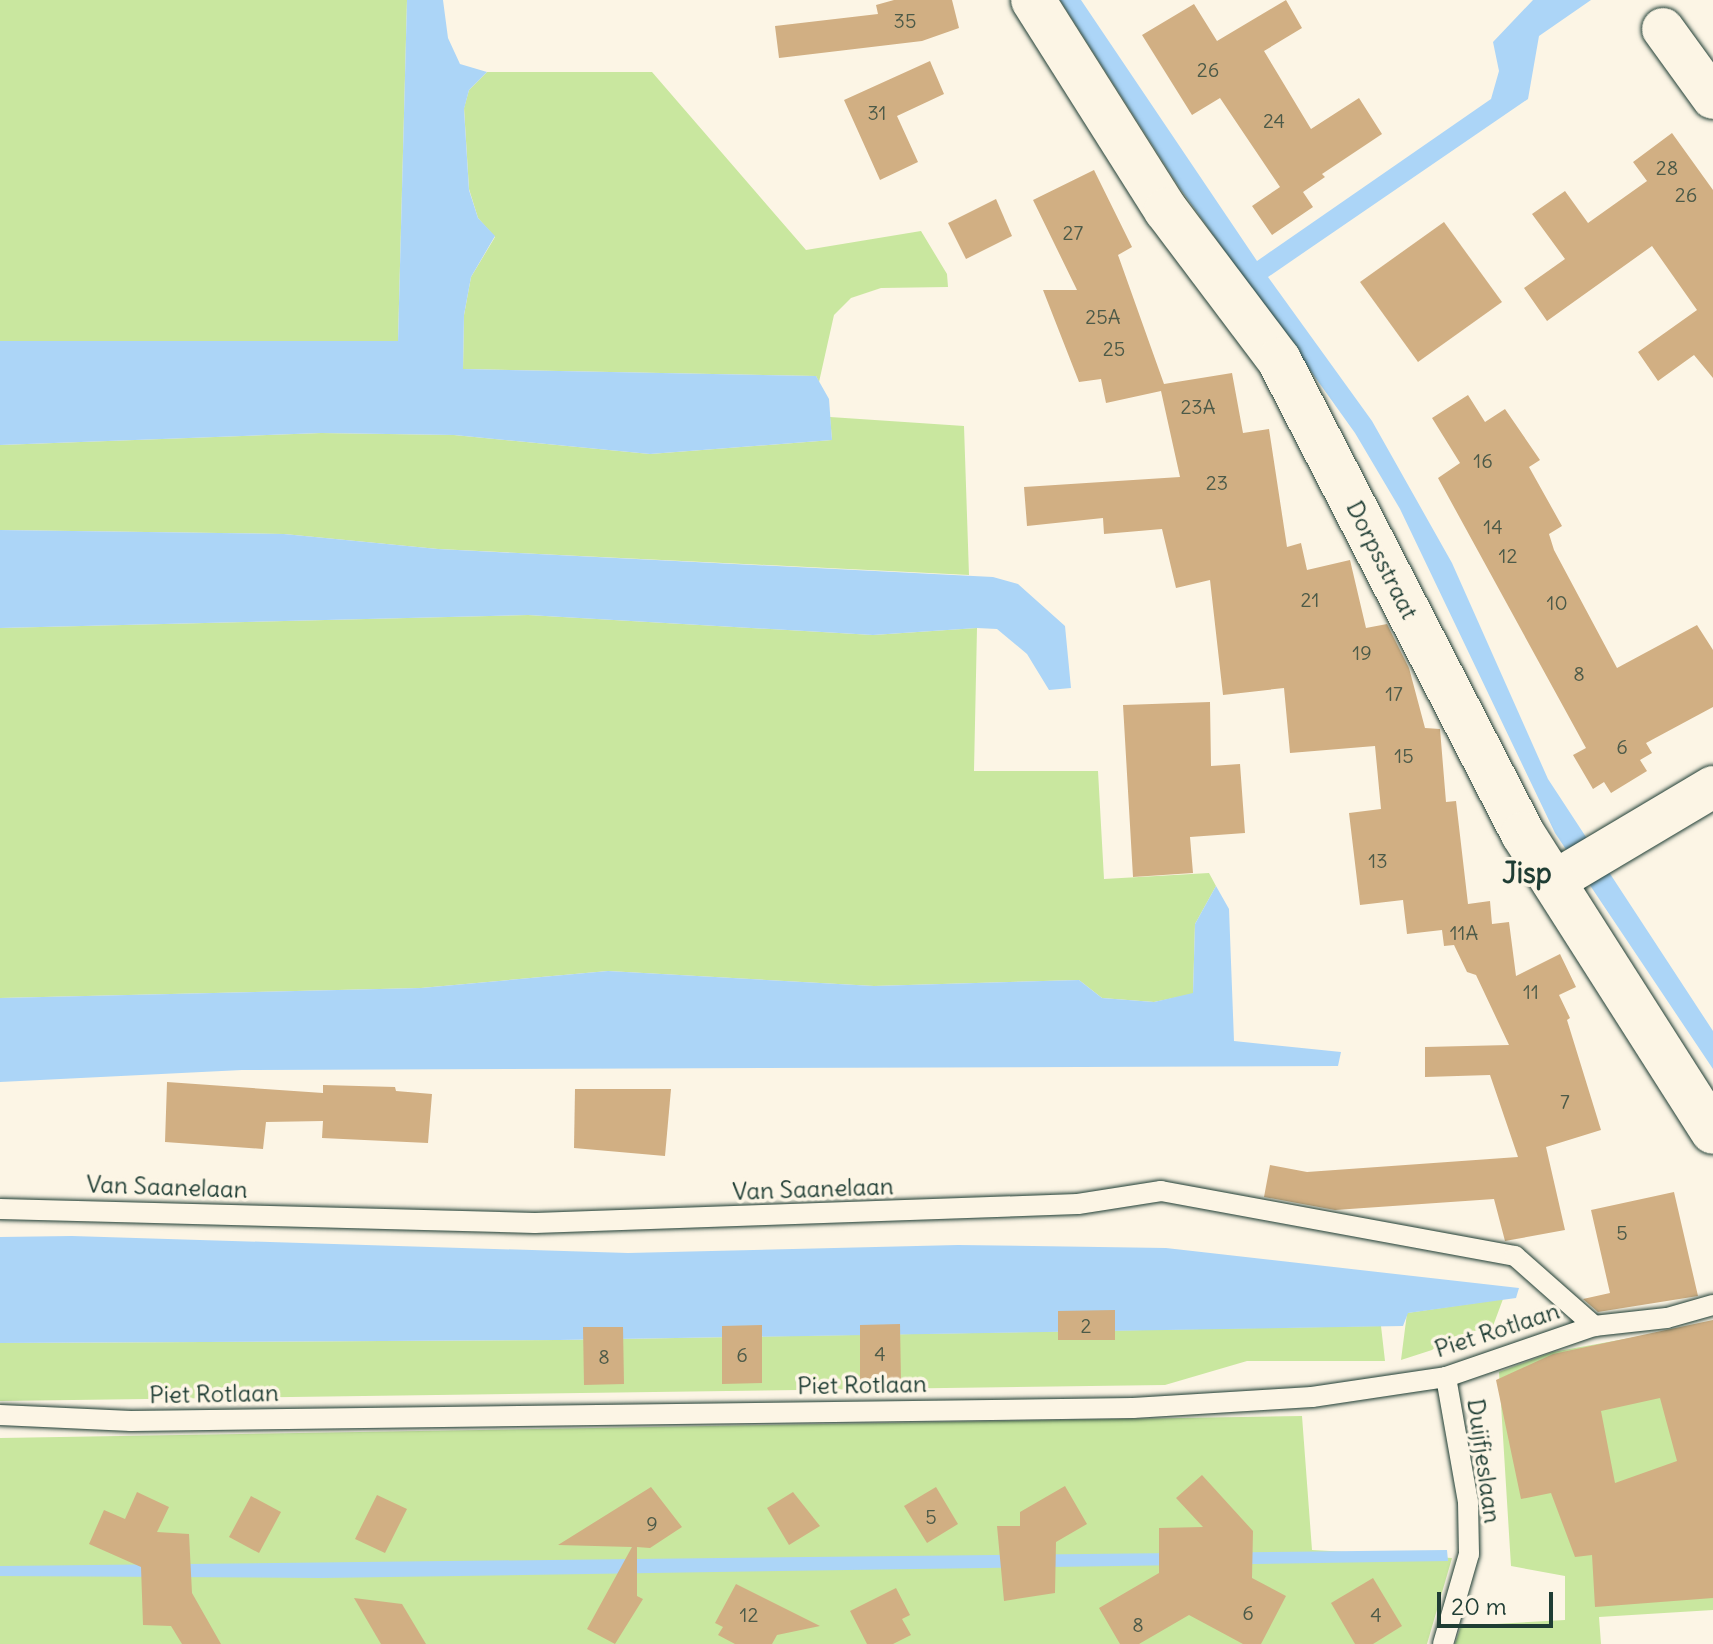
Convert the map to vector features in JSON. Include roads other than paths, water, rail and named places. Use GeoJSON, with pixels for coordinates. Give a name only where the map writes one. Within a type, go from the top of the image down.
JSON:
{"type":"FeatureCollection","features":[{"type":"Feature","properties":{"kind":"street","name":"Dorpsstraat"},"geometry":{"type":"LineString","coordinates":[[1033,0],[1166,210],[1279,360],[1523,834],[1563,874],[1707,1109]]}},
{"type":"Feature","properties":{"kind":"street"},"geometry":{"type":"LineString","coordinates":[[1663,29],[1713,98]]}},
{"type":"Feature","properties":{"kind":"street"},"geometry":{"type":"LineString","coordinates":[[1563,874],[1614,841],[1713,787]]}},
{"type":"Feature","properties":{"kind":"lane","name":"Van Saanelaan"},"geometry":{"type":"LineString","coordinates":[[0,1209],[535,1223],[1078,1204],[1161,1191],[1515,1256],[1594,1326]]}},
{"type":"Feature","properties":{"kind":"lane","name":"Piet Rotlaan"},"geometry":{"type":"LineString","coordinates":[[0,1415],[131,1421],[1133,1408],[1312,1397],[1446,1377],[1594,1326],[1667,1318],[1713,1305]]}},
{"type":"Feature","properties":{"kind":"lane","name":"Duijfjeslaan"},"geometry":{"type":"LineString","coordinates":[[1443,1644],[1469,1554],[1468,1502],[1446,1377]]}},
{"type":"Feature","properties":{"kind":"water"},"geometry":{"type":"Polygon","coordinates":[[[407,0],[443,0],[448,38],[460,64],[487,72],[469,90],[464,109],[469,190],[478,218],[495,236],[471,277],[464,315],[463,369],[816,376],[829,399],[832,440],[650,454],[454,435],[321,433],[0,445],[0,341],[398,341],[407,0]]]}},
{"type":"Feature","properties":{"kind":"water"},"geometry":{"type":"Polygon","coordinates":[[[1060,0],[1081,0],[1257,261],[1491,99],[1499,71],[1493,42],[1533,0],[1591,0],[1539,36],[1528,99],[1268,277],[1372,421],[1452,563],[1548,779],[1713,1031],[1713,1069],[1555,833],[1400,509],[1355,433],[1179,187],[1060,0]]]}},
{"type":"Feature","properties":{"kind":"water"},"geometry":{"type":"Polygon","coordinates":[[[0,530],[284,534],[438,549],[993,577],[1018,584],[1065,626],[1071,688],[1049,690],[1027,654],[997,629],[873,635],[528,615],[0,628],[0,530]]]}},
{"type":"Feature","properties":{"kind":"water"},"geometry":{"type":"Polygon","coordinates":[[[1216,886],[1229,909],[1234,1041],[1341,1052],[1338,1066],[242,1070],[0,1082],[0,998],[421,988],[608,971],[874,986],[1079,980],[1102,998],[1154,1002],[1193,993],[1195,924],[1216,886]]]}},
{"type":"Feature","properties":{"kind":"water"},"geometry":{"type":"Polygon","coordinates":[[[72,1236],[628,1253],[958,1245],[1166,1248],[1519,1288],[1516,1298],[1408,1313],[1403,1326],[559,1340],[0,1343],[0,1237],[72,1236]]]}},
{"type":"Feature","properties":{"kind":"water"},"geometry":{"type":"Polygon","coordinates":[[[1447,1550],[1448,1561],[321,1578],[0,1576],[0,1566],[1447,1550]]]}},
{"type":"Feature","properties":{"kind":"district","name":"Jisp"},"geometry":{"type":"Point","coordinates":[1527,873]}}]}
